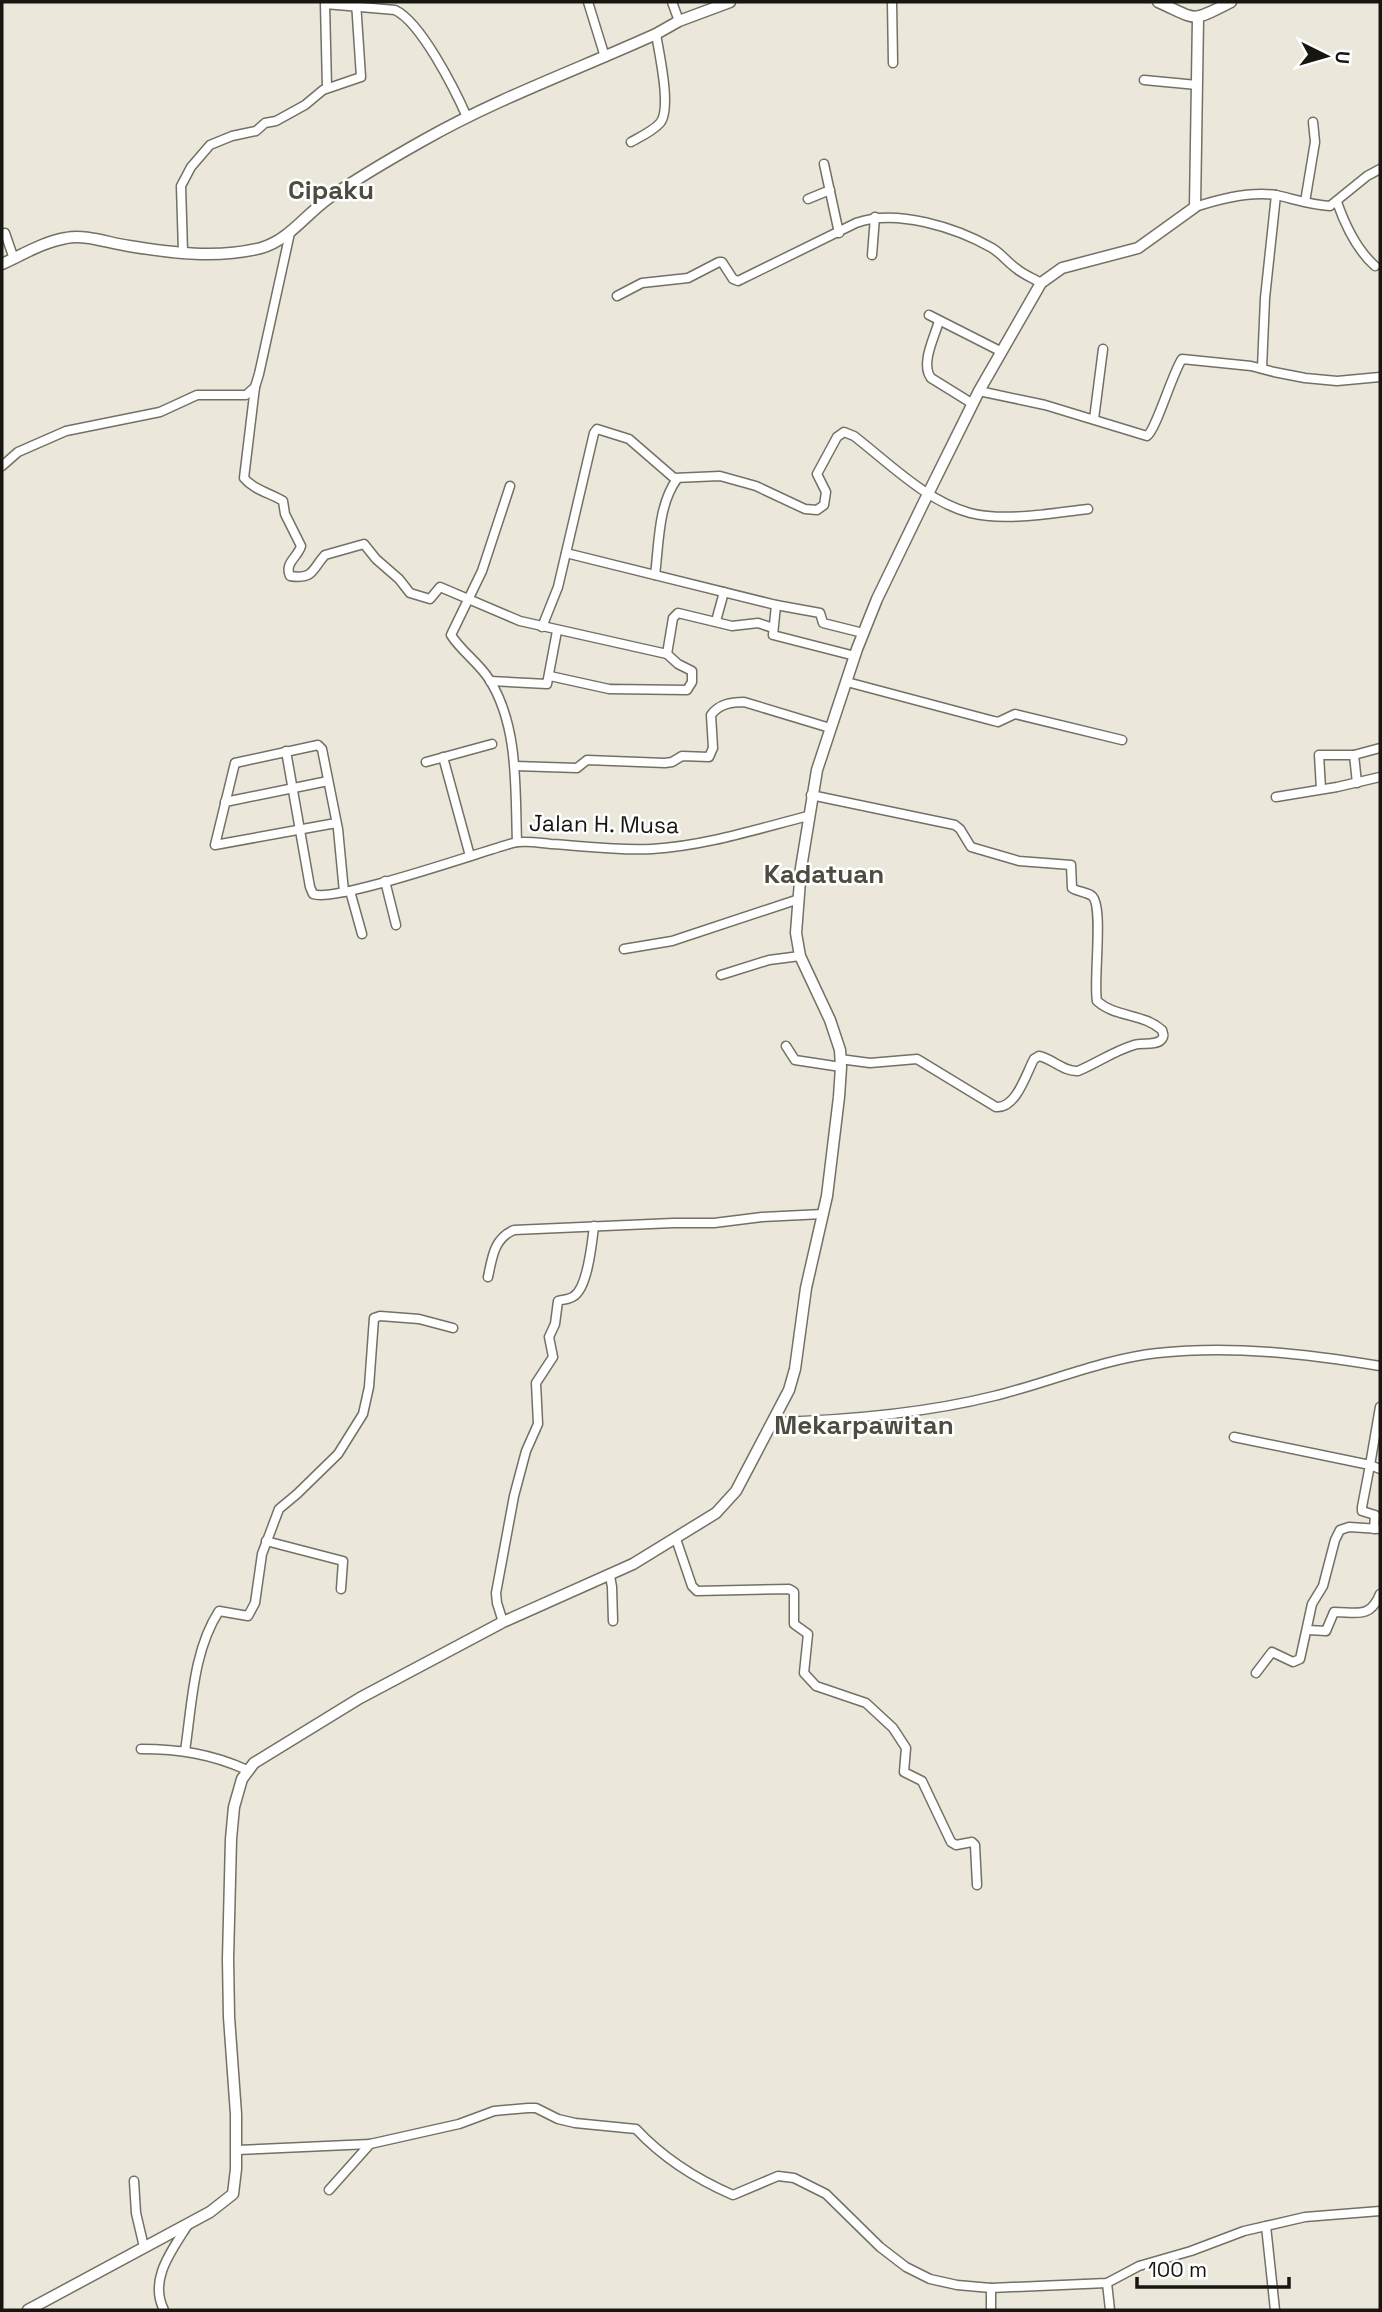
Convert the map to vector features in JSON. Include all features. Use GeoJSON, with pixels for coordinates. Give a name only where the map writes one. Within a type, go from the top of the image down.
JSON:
{"type":"FeatureCollection","features":[{"type":"Feature","properties":{"kind":"street"},"geometry":{"type":"LineString","coordinates":[[588,2],[605,57]]}},
{"type":"Feature","properties":{"kind":"street"},"geometry":{"type":"LineString","coordinates":[[672,2],[679,21]]}},
{"type":"Feature","properties":{"kind":"street"},"geometry":{"type":"LineString","coordinates":[[2,264],[46,244],[75,237],[183,252],[220,254],[245,251],[278,242],[331,197],[422,140],[467,117],[656,34],[679,21],[730,2]]}},
{"type":"Feature","properties":{"kind":"street"},"geometry":{"type":"LineString","coordinates":[[892,2],[893,63]]}},
{"type":"Feature","properties":{"kind":"street"},"geometry":{"type":"LineString","coordinates":[[1158,2],[1187,16],[1198,18],[1231,2]]}},
{"type":"Feature","properties":{"kind":"street"},"geometry":{"type":"LineString","coordinates":[[327,88],[325,7],[356,5],[395,10],[401,13],[422,37],[443,68],[467,117]]}},
{"type":"Feature","properties":{"kind":"street"},"geometry":{"type":"LineString","coordinates":[[183,252],[181,186],[191,167],[215,141],[256,131],[265,123],[276,121],[305,105],[327,88],[359,79],[362,75],[356,5]]}},
{"type":"Feature","properties":{"kind":"street"},"geometry":{"type":"LineString","coordinates":[[1195,207],[1198,18]]}},
{"type":"Feature","properties":{"kind":"street"},"geometry":{"type":"LineString","coordinates":[[631,142],[659,124],[664,110],[656,34]]}},
{"type":"Feature","properties":{"kind":"street"},"geometry":{"type":"LineString","coordinates":[[1144,80],[1197,85]]}},
{"type":"Feature","properties":{"kind":"street"},"geometry":{"type":"LineString","coordinates":[[1305,202],[1315,142],[1313,122]]}},
{"type":"Feature","properties":{"kind":"street"},"geometry":{"type":"LineString","coordinates":[[824,164],[839,233]]}},
{"type":"Feature","properties":{"kind":"street"},"geometry":{"type":"LineString","coordinates":[[28,2310],[189,2223],[233,2194],[237,2150],[228,1990],[231,1839],[237,1792],[247,1770],[291,1739],[360,1698],[503,1622],[610,1576],[716,1513],[729,1500],[789,1390],[795,1369],[815,1241],[823,1214],[841,1063],[835,1034],[800,956],[796,933],[811,795],[830,728],[863,633],[979,391],[1041,283],[1062,268],[1138,248],[1195,207],[1257,194],[1330,206],[1367,176],[1380,169]]}},
{"type":"Feature","properties":{"kind":"street"},"geometry":{"type":"LineString","coordinates":[[808,199],[830,190]]}},
{"type":"Feature","properties":{"kind":"street"},"geometry":{"type":"LineString","coordinates":[[1262,368],[1265,299],[1276,195]]}},
{"type":"Feature","properties":{"kind":"street"},"geometry":{"type":"LineString","coordinates":[[1337,202],[1358,247],[1375,266]]}},
{"type":"Feature","properties":{"kind":"street"},"geometry":{"type":"LineString","coordinates":[[617,296],[642,283],[688,278],[719,261],[733,279],[738,281],[856,223],[875,217],[925,223],[952,231],[992,249],[1020,271],[1041,283]]}},
{"type":"Feature","properties":{"kind":"street"},"geometry":{"type":"LineString","coordinates":[[872,256],[875,217]]}},
{"type":"Feature","properties":{"kind":"street"},"geometry":{"type":"LineString","coordinates":[[5,233],[14,259]]}},
{"type":"Feature","properties":{"kind":"street"},"geometry":{"type":"LineString","coordinates":[[290,233],[255,387],[244,478],[246,482],[283,501],[285,514],[301,545],[290,563],[290,576],[300,578],[314,571],[327,554],[363,544],[410,593],[430,599],[441,587],[520,621],[667,653],[678,664],[692,671],[692,682],[687,690],[609,689],[550,676]]}},
{"type":"Feature","properties":{"kind":"street"},"geometry":{"type":"LineString","coordinates":[[929,316],[1002,352]]}},
{"type":"Feature","properties":{"kind":"street"},"geometry":{"type":"LineString","coordinates":[[939,321],[927,372],[931,378],[973,404]]}},
{"type":"Feature","properties":{"kind":"street"},"geometry":{"type":"LineString","coordinates":[[1094,419],[1103,349]]}},
{"type":"Feature","properties":{"kind":"street"},"geometry":{"type":"LineString","coordinates":[[979,391],[1045,405],[1150,436],[1182,359],[1262,368],[1305,378],[1338,381],[1380,377]]}},
{"type":"Feature","properties":{"kind":"street"},"geometry":{"type":"LineString","coordinates":[[2,466],[18,452],[66,431],[160,412],[197,395],[246,396],[255,387]]}},
{"type":"Feature","properties":{"kind":"street"},"geometry":{"type":"LineString","coordinates":[[542,627],[557,593],[595,431],[600,429],[629,439],[677,479],[720,476],[756,486],[805,509],[817,510],[824,505],[826,492],[817,474],[837,437],[844,432],[854,436],[928,494],[955,507],[979,514],[1031,516],[1088,509]]}},
{"type":"Feature","properties":{"kind":"street"},"geometry":{"type":"LineString","coordinates":[[655,575],[664,504],[677,479]]}},
{"type":"Feature","properties":{"kind":"street"},"geometry":{"type":"LineString","coordinates":[[510,486],[482,571],[450,635],[490,681],[506,721],[515,766],[517,842]]}},
{"type":"Feature","properties":{"kind":"street"},"geometry":{"type":"LineString","coordinates":[[566,553],[820,613],[823,623],[863,633]]}},
{"type":"Feature","properties":{"kind":"street"},"geometry":{"type":"LineString","coordinates":[[716,621],[724,592]]}},
{"type":"Feature","properties":{"kind":"street"},"geometry":{"type":"LineString","coordinates":[[776,604],[772,633],[775,636],[855,656]]}},
{"type":"Feature","properties":{"kind":"street"},"geometry":{"type":"LineString","coordinates":[[667,653],[673,618],[675,614],[682,612],[732,626],[758,623],[773,628]]}},
{"type":"Feature","properties":{"kind":"street"},"geometry":{"type":"LineString","coordinates":[[490,681],[545,685],[549,682],[558,631]]}},
{"type":"Feature","properties":{"kind":"street"},"geometry":{"type":"LineString","coordinates":[[847,682],[998,722],[1015,714],[1122,740]]}},
{"type":"Feature","properties":{"kind":"street"},"geometry":{"type":"LineString","coordinates":[[515,766],[577,768],[587,760],[665,763],[682,756],[709,757],[713,748],[711,715],[721,706],[733,702],[744,702],[830,728]]}},
{"type":"Feature","properties":{"kind":"street"},"geometry":{"type":"LineString","coordinates":[[426,762],[492,744]]}},
{"type":"Feature","properties":{"kind":"street"},"geometry":{"type":"LineString","coordinates":[[336,823],[215,845],[235,763],[320,746],[336,823],[347,892],[362,934]]}},
{"type":"Feature","properties":{"kind":"street"},"geometry":{"type":"LineString","coordinates":[[1321,789],[1318,755],[1354,755],[1380,748]]}},
{"type":"Feature","properties":{"kind":"street"},"geometry":{"type":"LineString","coordinates":[[286,751],[300,830]]}},
{"type":"Feature","properties":{"kind":"street"},"geometry":{"type":"LineString","coordinates":[[1354,755],[1357,783]]}},
{"type":"Feature","properties":{"kind":"street"},"geometry":{"type":"LineString","coordinates":[[443,757],[470,856]]}},
{"type":"Feature","properties":{"kind":"street"},"geometry":{"type":"LineString","coordinates":[[1276,797],[1380,777]]}},
{"type":"Feature","properties":{"kind":"street"},"geometry":{"type":"LineString","coordinates":[[225,802],[328,782]]}},
{"type":"Feature","properties":{"kind":"street"},"geometry":{"type":"LineString","coordinates":[[786,1046],[795,1060],[870,1063],[917,1059],[996,1107],[1002,1108],[1014,1097],[1034,1059],[1039,1056],[1053,1060],[1073,1072],[1127,1047],[1161,1040],[1163,1035],[1163,1030],[1149,1021],[1108,1010],[1097,1001],[1098,927],[1095,901],[1091,895],[1072,888],[1071,865],[1015,860],[971,847],[955,825],[811,795]]}},
{"type":"Feature","properties":{"kind":"street","name":"Jalan H. Musa"},"geometry":{"type":"LineString","coordinates":[[300,830],[310,887],[318,897],[347,892],[517,842],[652,849],[693,844],[808,816]]}},
{"type":"Feature","properties":{"kind":"street"},"geometry":{"type":"LineString","coordinates":[[384,881],[396,925]]}},
{"type":"Feature","properties":{"kind":"street"},"geometry":{"type":"LineString","coordinates":[[624,949],[672,941],[799,899]]}},
{"type":"Feature","properties":{"kind":"street"},"geometry":{"type":"LineString","coordinates":[[721,975],[769,960],[800,956]]}},
{"type":"Feature","properties":{"kind":"street"},"geometry":{"type":"LineString","coordinates":[[488,1277],[497,1242],[514,1230],[714,1223],[823,1214]]}},
{"type":"Feature","properties":{"kind":"street"},"geometry":{"type":"LineString","coordinates":[[503,1622],[496,1593],[514,1496],[526,1451],[538,1424],[536,1383],[553,1357],[548,1340],[555,1324],[558,1301],[561,1298],[573,1297],[583,1281],[594,1226]]}},
{"type":"Feature","properties":{"kind":"street"},"geometry":{"type":"LineString","coordinates":[[185,1751],[193,1691],[209,1630],[219,1611],[248,1616],[250,1614],[262,1554],[279,1509],[338,1454],[363,1414],[369,1387],[375,1317],[419,1319],[453,1328]]}},
{"type":"Feature","properties":{"kind":"street"},"geometry":{"type":"LineString","coordinates":[[773,1422],[948,1406],[995,1396],[1115,1361],[1156,1353],[1234,1350],[1303,1354],[1380,1366]]}},
{"type":"Feature","properties":{"kind":"street"},"geometry":{"type":"LineString","coordinates":[[1256,1673],[1272,1652],[1293,1662],[1298,1661],[1308,1630],[1312,1604],[1323,1586],[1338,1532],[1349,1527],[1377,1529],[1375,1515],[1362,1509],[1380,1407]]}},
{"type":"Feature","properties":{"kind":"street"},"geometry":{"type":"LineString","coordinates":[[1234,1437],[1380,1469]]}},
{"type":"Feature","properties":{"kind":"street"},"geometry":{"type":"LineString","coordinates":[[676,1539],[692,1586],[697,1591],[792,1590],[795,1595],[794,1624],[808,1634],[804,1673],[816,1686],[866,1703],[893,1728],[905,1747],[904,1772],[922,1781],[951,1842],[972,1842],[975,1845],[977,1885]]}},
{"type":"Feature","properties":{"kind":"street"},"geometry":{"type":"LineString","coordinates":[[266,1541],[343,1560],[341,1589]]}},
{"type":"Feature","properties":{"kind":"street"},"geometry":{"type":"LineString","coordinates":[[610,1576],[613,1621]]}},
{"type":"Feature","properties":{"kind":"street"},"geometry":{"type":"LineString","coordinates":[[1308,1630],[1326,1631],[1332,1614],[1336,1611],[1368,1611],[1374,1607],[1380,1594]]}},
{"type":"Feature","properties":{"kind":"street"},"geometry":{"type":"LineString","coordinates":[[141,1749],[208,1754],[247,1770]]}},
{"type":"Feature","properties":{"kind":"street"},"geometry":{"type":"LineString","coordinates":[[237,2150],[370,2144],[459,2124],[494,2111],[536,2108],[558,2119],[575,2123],[636,2129],[653,2147],[706,2183],[733,2195],[778,2176],[807,2183],[826,2194],[880,2247],[906,2267],[930,2278],[957,2285],[991,2288],[1107,2283],[1139,2266],[1191,2251],[1244,2231],[1305,2217],[1379,2214]]}},
{"type":"Feature","properties":{"kind":"street"},"geometry":{"type":"LineString","coordinates":[[329,2190],[370,2144]]}},
{"type":"Feature","properties":{"kind":"street"},"geometry":{"type":"LineString","coordinates":[[134,2181],[136,2213],[144,2247]]}},
{"type":"Feature","properties":{"kind":"street"},"geometry":{"type":"LineString","coordinates":[[164,2310],[158,2293],[160,2278],[169,2255],[189,2223]]}},
{"type":"Feature","properties":{"kind":"street"},"geometry":{"type":"LineString","coordinates":[[1266,2226],[1275,2310]]}},
{"type":"Feature","properties":{"kind":"street"},"geometry":{"type":"LineString","coordinates":[[1107,2283],[1110,2310]]}},
{"type":"Feature","properties":{"kind":"street"},"geometry":{"type":"LineString","coordinates":[[991,2288],[991,2310]]}},
{"type":"Feature","properties":{"kind":"district","name":"Cipaku"},"geometry":{"type":"Point","coordinates":[331,190]}},
{"type":"Feature","properties":{"kind":"district","name":"Kadatuan"},"geometry":{"type":"Point","coordinates":[824,874]}},
{"type":"Feature","properties":{"kind":"district","name":"Mekarpawitan"},"geometry":{"type":"Point","coordinates":[864,1425]}}]}
